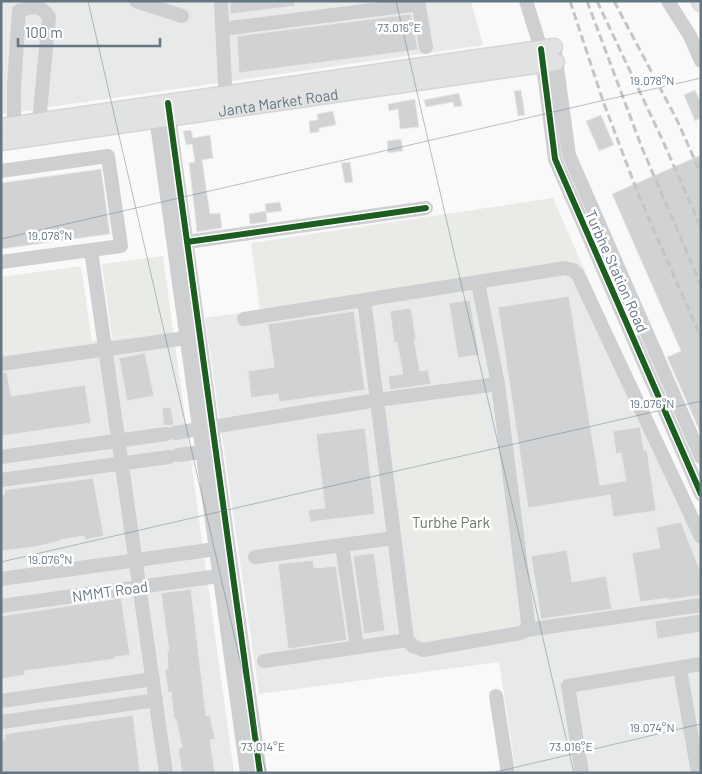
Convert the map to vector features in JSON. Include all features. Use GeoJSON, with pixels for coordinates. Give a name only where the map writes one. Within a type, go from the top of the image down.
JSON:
{"type":"FeatureCollection","features":[{"type":"Feature","properties":{"kind":"main road","name":"Janta Market Road"},"geometry":{"type":"LineString","coordinates":[[1,142],[225,102],[548,56]]}},
{"type":"Feature","properties":{"kind":"main road","name":"Janta Market Road"},"geometry":{"type":"LineString","coordinates":[[8,126],[162,112]]}},
{"type":"Feature","properties":{"kind":"street"},"geometry":{"type":"LineString","coordinates":[[39,122],[51,1]]}},
{"type":"Feature","properties":{"kind":"street"},"geometry":{"type":"LineString","coordinates":[[136,1],[182,16]]}},
{"type":"Feature","properties":{"kind":"street"},"geometry":{"type":"LineString","coordinates":[[221,1],[225,102]]}},
{"type":"Feature","properties":{"kind":"street","name":"Turbhe Station Road"},"geometry":{"type":"LineString","coordinates":[[526,1],[548,56],[569,155],[701,457]]}},
{"type":"Feature","properties":{"kind":"street"},"geometry":{"type":"LineString","coordinates":[[668,1],[690,36],[701,61]]}},
{"type":"Feature","properties":{"kind":"street"},"geometry":{"type":"LineString","coordinates":[[222,29],[419,3],[426,48]]}},
{"type":"Feature","properties":{"kind":"street"},"geometry":{"type":"LineString","coordinates":[[8,126],[14,86],[19,11],[32,6],[44,10],[49,17]]}},
{"type":"Feature","properties":{"kind":"street","name":"Turbhe Station Road"},"geometry":{"type":"LineString","coordinates":[[548,56],[555,159],[701,494]]}},
{"type":"Feature","properties":{"kind":"street"},"geometry":{"type":"LineString","coordinates":[[162,112],[187,242],[221,555],[246,661],[260,773]]}},
{"type":"Feature","properties":{"kind":"street"},"geometry":{"type":"LineString","coordinates":[[162,112],[186,338],[206,429]]}},
{"type":"Feature","properties":{"kind":"street"},"geometry":{"type":"LineString","coordinates":[[1,171],[108,156],[121,246],[1,262]]}},
{"type":"Feature","properties":{"kind":"street"},"geometry":{"type":"LineString","coordinates":[[187,242],[426,208]]}},
{"type":"Feature","properties":{"kind":"street"},"geometry":{"type":"LineString","coordinates":[[596,254],[610,248]]}},
{"type":"Feature","properties":{"kind":"street"},"geometry":{"type":"LineString","coordinates":[[91,250],[166,773]]}},
{"type":"Feature","properties":{"kind":"street"},"geometry":{"type":"LineString","coordinates":[[244,319],[564,268],[573,270],[578,275],[701,537]]}},
{"type":"Feature","properties":{"kind":"street"},"geometry":{"type":"LineString","coordinates":[[478,282],[498,384],[528,622],[527,630]]}},
{"type":"Feature","properties":{"kind":"street"},"geometry":{"type":"LineString","coordinates":[[364,300],[407,640],[413,646],[423,650],[520,633],[527,630],[701,605]]}},
{"type":"Feature","properties":{"kind":"street"},"geometry":{"type":"LineString","coordinates":[[1,364],[186,338]]}},
{"type":"Feature","properties":{"kind":"street"},"geometry":{"type":"LineString","coordinates":[[1,457],[206,429],[377,400],[498,384]]}},
{"type":"Feature","properties":{"kind":"street"},"geometry":{"type":"LineString","coordinates":[[660,399],[673,393]]}},
{"type":"Feature","properties":{"kind":"street"},"geometry":{"type":"LineString","coordinates":[[1,480],[209,451]]}},
{"type":"Feature","properties":{"kind":"street"},"geometry":{"type":"LineString","coordinates":[[255,557],[394,538]]}},
{"type":"Feature","properties":{"kind":"street"},"geometry":{"type":"LineString","coordinates":[[342,545],[357,647]]}},
{"type":"Feature","properties":{"kind":"street"},"geometry":{"type":"LineString","coordinates":[[1,579],[135,561],[221,555]]}},
{"type":"Feature","properties":{"kind":"street"},"geometry":{"type":"LineString","coordinates":[[221,555],[219,576],[246,773]]}},
{"type":"Feature","properties":{"kind":"street","name":"NMMT Road"},"geometry":{"type":"LineString","coordinates":[[1,606],[219,576]]}},
{"type":"Feature","properties":{"kind":"street"},"geometry":{"type":"LineString","coordinates":[[264,661],[407,640]]}},
{"type":"Feature","properties":{"kind":"street"},"geometry":{"type":"LineString","coordinates":[[231,663],[246,661]]}},
{"type":"Feature","properties":{"kind":"street"},"geometry":{"type":"LineString","coordinates":[[582,773],[568,686],[680,669],[701,664]]}},
{"type":"Feature","properties":{"kind":"street"},"geometry":{"type":"LineString","coordinates":[[680,669],[698,773]]}},
{"type":"Feature","properties":{"kind":"street"},"geometry":{"type":"LineString","coordinates":[[1,701],[152,679]]}},
{"type":"Feature","properties":{"kind":"street"},"geometry":{"type":"LineString","coordinates":[[496,696],[508,773]]}},
{"type":"Feature","properties":{"kind":"street"},"geometry":{"type":"LineString","coordinates":[[1,722],[156,700]]}},
{"type":"Feature","properties":{"kind":"shaded area"},"geometry":{"type":"Polygon","coordinates":[[[1,1],[471,1],[483,45],[1,114],[1,1]]]}},
{"type":"Feature","properties":{"kind":"shaded area"},"geometry":{"type":"Polygon","coordinates":[[[581,262],[701,535],[701,773],[516,773],[499,662],[259,694],[205,318],[581,262]]]}},
{"type":"Feature","properties":{"kind":"shaded area"},"geometry":{"type":"Polygon","coordinates":[[[173,330],[234,773],[1,773],[1,354],[173,330]]]}},
{"type":"Feature","properties":{"kind":"green space"},"geometry":{"type":"Polygon","coordinates":[[[553,198],[581,262],[260,310],[251,243],[553,198]]]}},
{"type":"Feature","properties":{"kind":"green space"},"geometry":{"type":"Polygon","coordinates":[[[163,256],[173,330],[112,338],[102,264],[163,256]]]}},
{"type":"Feature","properties":{"kind":"green space"},"geometry":{"type":"Polygon","coordinates":[[[81,266],[92,341],[1,354],[1,277],[81,266]]]}},
{"type":"Feature","properties":{"kind":"green space","name":"Turbhe Park"},"geometry":{"type":"Polygon","coordinates":[[[482,402],[513,628],[420,641],[389,415],[482,402]]]}},
{"type":"Feature","properties":{"kind":"building"},"geometry":{"type":"Polygon","coordinates":[[[230,1],[294,1],[295,6],[230,14],[230,1]]]}},
{"type":"Feature","properties":{"kind":"building"},"geometry":{"type":"Polygon","coordinates":[[[411,14],[418,50],[239,73],[237,36],[411,14]]]}},
{"type":"Feature","properties":{"kind":"building"},"geometry":{"type":"Polygon","coordinates":[[[521,90],[525,115],[518,116],[514,91],[521,90]]]}},
{"type":"Feature","properties":{"kind":"building"},"geometry":{"type":"Polygon","coordinates":[[[695,90],[701,103],[701,118],[695,121],[684,95],[695,90]]]}},
{"type":"Feature","properties":{"kind":"building"},"geometry":{"type":"Polygon","coordinates":[[[459,93],[462,106],[454,107],[453,102],[426,107],[424,100],[459,93]]]}},
{"type":"Feature","properties":{"kind":"building"},"geometry":{"type":"Polygon","coordinates":[[[415,99],[419,127],[400,129],[398,109],[389,111],[388,104],[415,99]]]}},
{"type":"Feature","properties":{"kind":"building"},"geometry":{"type":"Polygon","coordinates":[[[333,111],[336,125],[319,128],[319,132],[310,133],[309,121],[318,120],[317,114],[333,111]]]}},
{"type":"Feature","properties":{"kind":"building"},"geometry":{"type":"Polygon","coordinates":[[[601,115],[614,145],[599,151],[586,121],[601,115]]]}},
{"type":"Feature","properties":{"kind":"building"},"geometry":{"type":"Polygon","coordinates":[[[191,130],[193,138],[210,135],[213,158],[202,160],[210,214],[220,213],[222,228],[197,232],[189,163],[195,162],[192,144],[186,145],[183,131],[191,130]]]}},
{"type":"Feature","properties":{"kind":"building"},"geometry":{"type":"Polygon","coordinates":[[[401,139],[403,151],[388,153],[387,141],[401,139]]]}},
{"type":"Feature","properties":{"kind":"building"},"geometry":{"type":"Polygon","coordinates":[[[701,155],[700,432],[667,357],[681,351],[612,194],[701,155]]]}},
{"type":"Feature","properties":{"kind":"building"},"geometry":{"type":"Polygon","coordinates":[[[350,162],[353,182],[345,183],[341,163],[350,162]]]}},
{"type":"Feature","properties":{"kind":"building"},"geometry":{"type":"Polygon","coordinates":[[[101,169],[110,234],[1,249],[1,183],[101,169]]]}},
{"type":"Feature","properties":{"kind":"building"},"geometry":{"type":"Polygon","coordinates":[[[280,202],[282,211],[266,213],[265,204],[280,202]]]}},
{"type":"Feature","properties":{"kind":"building"},"geometry":{"type":"Polygon","coordinates":[[[266,211],[267,222],[250,224],[249,214],[266,211]]]}},
{"type":"Feature","properties":{"kind":"building"},"geometry":{"type":"Polygon","coordinates":[[[569,296],[600,485],[626,481],[621,453],[616,454],[613,431],[640,427],[644,451],[647,450],[656,511],[613,517],[610,495],[528,508],[498,307],[569,296]]]}},
{"type":"Feature","properties":{"kind":"building"},"geometry":{"type":"Polygon","coordinates":[[[470,300],[479,355],[458,358],[449,303],[470,300]]]}},
{"type":"Feature","properties":{"kind":"building"},"geometry":{"type":"Polygon","coordinates":[[[411,308],[416,339],[414,340],[420,371],[428,370],[431,384],[390,390],[388,376],[403,374],[397,342],[394,343],[390,311],[411,308]]]}},
{"type":"Feature","properties":{"kind":"building"},"geometry":{"type":"Polygon","coordinates":[[[354,311],[365,390],[279,402],[278,394],[251,398],[248,371],[274,367],[268,324],[354,311]]]}},
{"type":"Feature","properties":{"kind":"building"},"geometry":{"type":"Polygon","coordinates":[[[145,353],[154,396],[127,401],[119,358],[145,353]]]}},
{"type":"Feature","properties":{"kind":"building"},"geometry":{"type":"Polygon","coordinates":[[[7,372],[11,396],[85,385],[91,423],[1,436],[1,373],[7,372]]]}},
{"type":"Feature","properties":{"kind":"building"},"geometry":{"type":"Polygon","coordinates":[[[171,407],[174,424],[170,426],[164,425],[162,408],[171,407]]]}},
{"type":"Feature","properties":{"kind":"building"},"geometry":{"type":"Polygon","coordinates":[[[365,428],[375,514],[310,522],[308,510],[325,508],[316,434],[365,428]]]}},
{"type":"Feature","properties":{"kind":"building"},"geometry":{"type":"Polygon","coordinates":[[[93,478],[104,536],[85,540],[84,536],[34,547],[1,551],[1,494],[5,494],[4,490],[93,478]]]}},
{"type":"Feature","properties":{"kind":"building"},"geometry":{"type":"Polygon","coordinates":[[[681,522],[701,573],[701,595],[640,602],[632,553],[660,548],[656,527],[681,522]]]}},
{"type":"Feature","properties":{"kind":"building"},"geometry":{"type":"Polygon","coordinates":[[[567,550],[572,582],[606,576],[612,609],[541,619],[531,556],[567,550]]]}},
{"type":"Feature","properties":{"kind":"building"},"geometry":{"type":"Polygon","coordinates":[[[374,553],[385,631],[364,634],[353,556],[374,553]]]}},
{"type":"Feature","properties":{"kind":"building"},"geometry":{"type":"Polygon","coordinates":[[[313,560],[314,568],[336,566],[347,640],[288,649],[278,564],[313,560]]]}},
{"type":"Feature","properties":{"kind":"building"},"geometry":{"type":"Polygon","coordinates":[[[191,589],[206,716],[210,715],[215,739],[210,740],[215,773],[182,773],[178,748],[182,748],[176,719],[174,719],[171,692],[168,693],[165,669],[168,668],[167,651],[169,651],[161,593],[191,589]]]}},
{"type":"Feature","properties":{"kind":"building"},"geometry":{"type":"Polygon","coordinates":[[[121,598],[130,655],[115,657],[115,659],[24,671],[25,675],[1,679],[1,616],[121,598]]]}},
{"type":"Feature","properties":{"kind":"building"},"geometry":{"type":"Polygon","coordinates":[[[701,614],[701,632],[657,639],[655,621],[701,614]]]}},
{"type":"Feature","properties":{"kind":"building"},"geometry":{"type":"Polygon","coordinates":[[[133,715],[140,773],[1,773],[1,739],[5,739],[5,734],[133,715]]]}},
{"type":"Feature","properties":{"kind":"railway"},"geometry":{"type":"LineString","coordinates":[[570,1],[603,101],[637,191],[701,338]]}},
{"type":"Feature","properties":{"kind":"railway"},"geometry":{"type":"LineString","coordinates":[[587,1],[642,148],[701,285]]}},
{"type":"Feature","properties":{"kind":"railway"},"geometry":{"type":"LineString","coordinates":[[597,1],[662,139],[701,228]]}},
{"type":"Feature","properties":{"kind":"railway"},"geometry":{"type":"LineString","coordinates":[[614,1],[677,120],[701,174]]}},
{"type":"Feature","properties":{"kind":"cycle path"},"geometry":{"type":"LineString","coordinates":[[541,49],[555,159],[701,494]]}},
{"type":"Feature","properties":{"kind":"cycle path"},"geometry":{"type":"LineString","coordinates":[[168,103],[260,773]]}},
{"type":"Feature","properties":{"kind":"cycle path"},"geometry":{"type":"LineString","coordinates":[[187,242],[426,208]]}}]}
